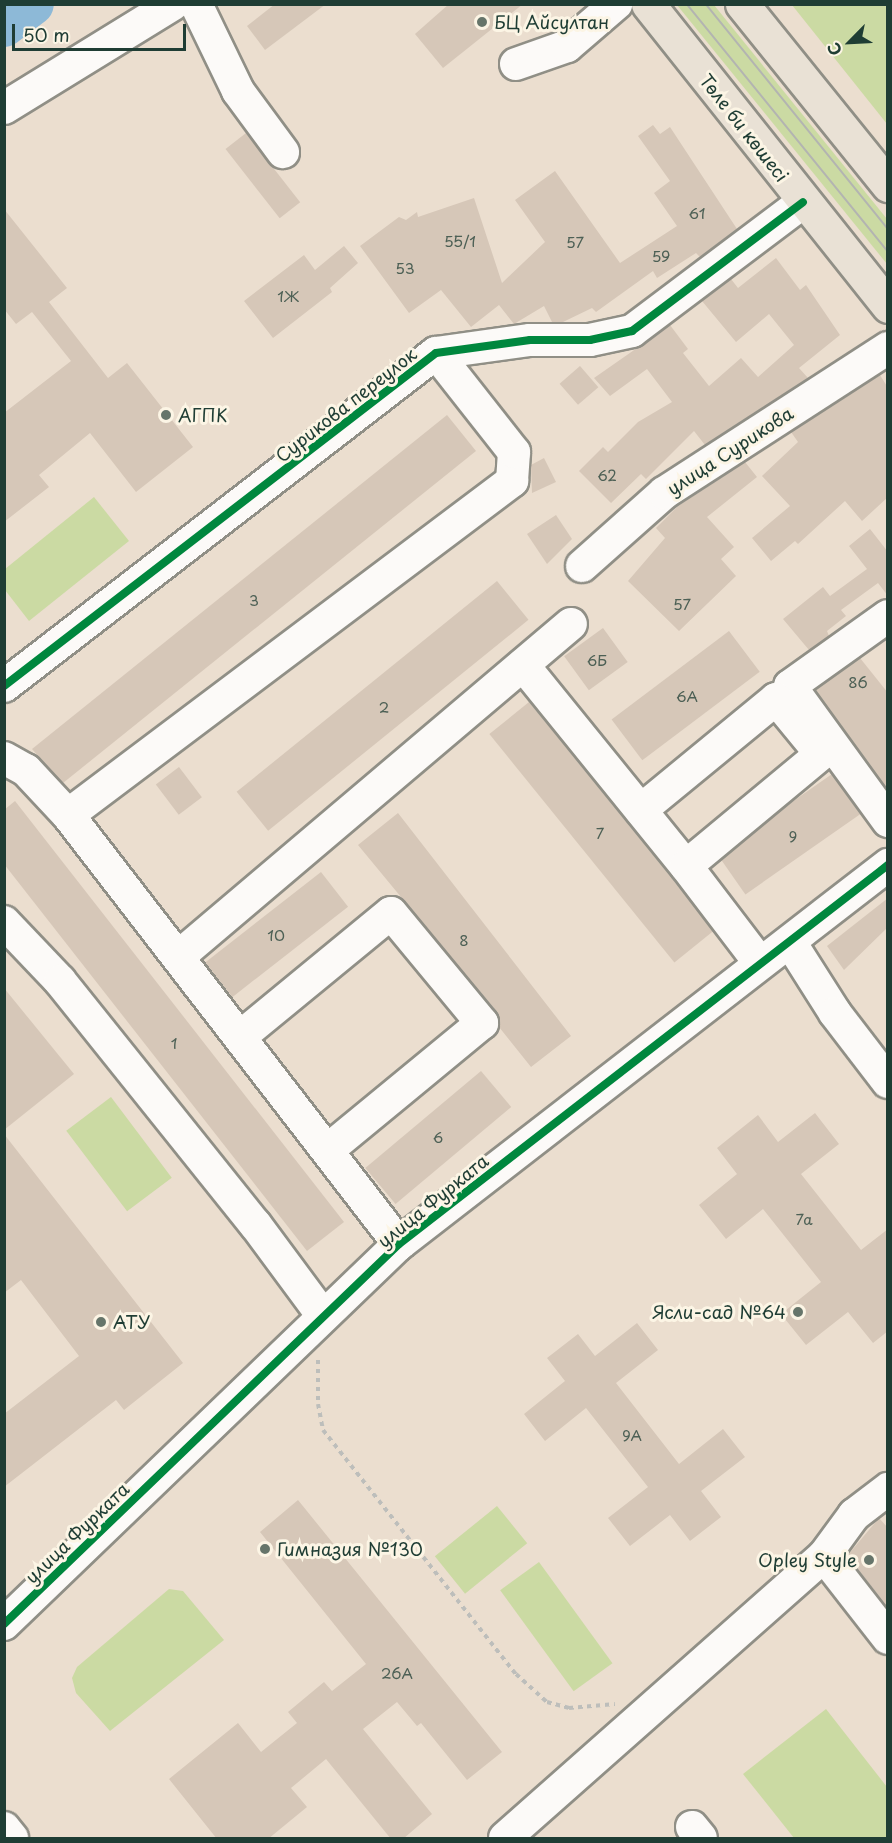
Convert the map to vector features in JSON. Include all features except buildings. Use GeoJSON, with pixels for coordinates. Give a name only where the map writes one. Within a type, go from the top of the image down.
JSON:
{"type":"FeatureCollection","features":[{"type":"Feature","properties":{"kind":"main road","name":"Төле би көшесі"},"geometry":{"type":"LineString","coordinates":[[648,4],[803,202],[888,306]]}},
{"type":"Feature","properties":{"kind":"main road"},"geometry":{"type":"LineString","coordinates":[[742,4],[888,185]]}},
{"type":"Feature","properties":{"kind":"street"},"geometry":{"type":"LineString","coordinates":[[4,108],[173,4]]}},
{"type":"Feature","properties":{"kind":"street"},"geometry":{"type":"LineString","coordinates":[[196,4],[238,91],[283,152]]}},
{"type":"Feature","properties":{"kind":"street"},"geometry":{"type":"LineString","coordinates":[[516,64],[567,46],[616,4]]}},
{"type":"Feature","properties":{"kind":"street","name":"Сурикова переулок"},"geometry":{"type":"LineString","coordinates":[[4,686],[436,353],[530,340],[590,340],[632,331],[803,202]]}},
{"type":"Feature","properties":{"kind":"street","name":"улица Сурикова"},"geometry":{"type":"LineString","coordinates":[[582,566],[664,494],[888,348]]}},
{"type":"Feature","properties":{"kind":"street"},"geometry":{"type":"LineString","coordinates":[[68,815],[512,481],[514,452],[436,353]]}},
{"type":"Feature","properties":{"kind":"street"},"geometry":{"type":"LineString","coordinates":[[888,616],[790,686],[888,820]]}},
{"type":"Feature","properties":{"kind":"street"},"geometry":{"type":"LineString","coordinates":[[178,957],[571,624]]}},
{"type":"Feature","properties":{"kind":"street"},"geometry":{"type":"LineString","coordinates":[[523,665],[686,866],[760,963]]}},
{"type":"Feature","properties":{"kind":"street"},"geometry":{"type":"LineString","coordinates":[[641,810],[776,699],[806,735],[821,754],[686,866]]}},
{"type":"Feature","properties":{"kind":"street"},"geometry":{"type":"LineString","coordinates":[[4,758],[26,770],[68,815],[399,1245]]}},
{"type":"Feature","properties":{"kind":"street","name":"улица Фурката"},"geometry":{"type":"LineString","coordinates":[[4,1624],[399,1245],[888,865]]}},
{"type":"Feature","properties":{"kind":"street"},"geometry":{"type":"LineString","coordinates":[[240,1037],[391,913],[482,1023],[328,1150]]}},
{"type":"Feature","properties":{"kind":"street"},"geometry":{"type":"LineString","coordinates":[[4,922],[97,1028],[255,1224],[323,1316]]}},
{"type":"Feature","properties":{"kind":"street"},"geometry":{"type":"LineString","coordinates":[[790,942],[840,1020],[888,1082]]}},
{"type":"Feature","properties":{"kind":"street"},"geometry":{"type":"LineString","coordinates":[[505,1839],[651,1713],[824,1556],[854,1515],[888,1489]]}},
{"type":"Feature","properties":{"kind":"street"},"geometry":{"type":"LineString","coordinates":[[824,1556],[888,1638]]}},
{"type":"Feature","properties":{"kind":"street"},"geometry":{"type":"LineString","coordinates":[[4,1828],[12,1839]]}},
{"type":"Feature","properties":{"kind":"path"},"geometry":{"type":"LineString","coordinates":[[323,1316],[318,1359],[318,1404],[323,1430],[474,1624],[516,1674],[547,1702],[569,1708],[608,1702],[651,1713]]}},
{"type":"Feature","properties":{"kind":"green space"},"geometry":{"type":"Polygon","coordinates":[[[677,5],[714,5],[887,219],[887,264],[677,5]]]}},
{"type":"Feature","properties":{"kind":"green space"},"geometry":{"type":"Polygon","coordinates":[[[792,5],[887,5],[887,124],[792,5]]]}},
{"type":"Feature","properties":{"kind":"green space"},"geometry":{"type":"Polygon","coordinates":[[[94,497],[129,541],[29,621],[5,590],[5,569],[94,497]]]}},
{"type":"Feature","properties":{"kind":"green space"},"geometry":{"type":"Polygon","coordinates":[[[111,1097],[172,1178],[127,1211],[66,1131],[111,1097]]]}},
{"type":"Feature","properties":{"kind":"green space"},"geometry":{"type":"Polygon","coordinates":[[[497,1506],[527,1543],[465,1594],[435,1556],[497,1506]]]}},
{"type":"Feature","properties":{"kind":"green space"},"geometry":{"type":"Polygon","coordinates":[[[539,1562],[612,1663],[574,1691],[500,1590],[539,1562]]]}},
{"type":"Feature","properties":{"kind":"green space"},"geometry":{"type":"Polygon","coordinates":[[[169,1589],[183,1591],[224,1640],[110,1731],[76,1693],[72,1678],[77,1667],[169,1589]]]}},
{"type":"Feature","properties":{"kind":"green space"},"geometry":{"type":"Polygon","coordinates":[[[826,1709],[887,1787],[887,1838],[794,1838],[743,1774],[826,1709]]]}},
{"type":"Feature","properties":{"kind":"waterway"},"geometry":{"type":"LineString","coordinates":[[4,26],[33,4]]}},
{"type":"Feature","properties":{"kind":"tram line"},"geometry":{"type":"LineString","coordinates":[[687,4],[888,251]]}},
{"type":"Feature","properties":{"kind":"tram line"},"geometry":{"type":"LineString","coordinates":[[706,4],[888,229]]}},
{"type":"Feature","properties":{"kind":"cycle path"},"geometry":{"type":"LineString","coordinates":[[4,686],[436,353],[530,340],[590,340],[632,331],[803,202]]}},
{"type":"Feature","properties":{"kind":"cycle path"},"geometry":{"type":"LineString","coordinates":[[4,1624],[399,1244],[888,865]]}},
{"type":"Feature","properties":{"kind":"place","name":"БЦ Айсултан"},"geometry":{"type":"Point","coordinates":[482,22]}},
{"type":"Feature","properties":{"kind":"place","name":"АГПК"},"geometry":{"type":"Point","coordinates":[166,415]}},
{"type":"Feature","properties":{"kind":"place","name":"Ясли-сад №64"},"geometry":{"type":"Point","coordinates":[798,1312]}},
{"type":"Feature","properties":{"kind":"place","name":"АТУ"},"geometry":{"type":"Point","coordinates":[101,1322]}},
{"type":"Feature","properties":{"kind":"place","name":"Гимназия №130"},"geometry":{"type":"Point","coordinates":[265,1549]}},
{"type":"Feature","properties":{"kind":"place","name":"Opley Style"},"geometry":{"type":"Point","coordinates":[869,1560]}}]}
